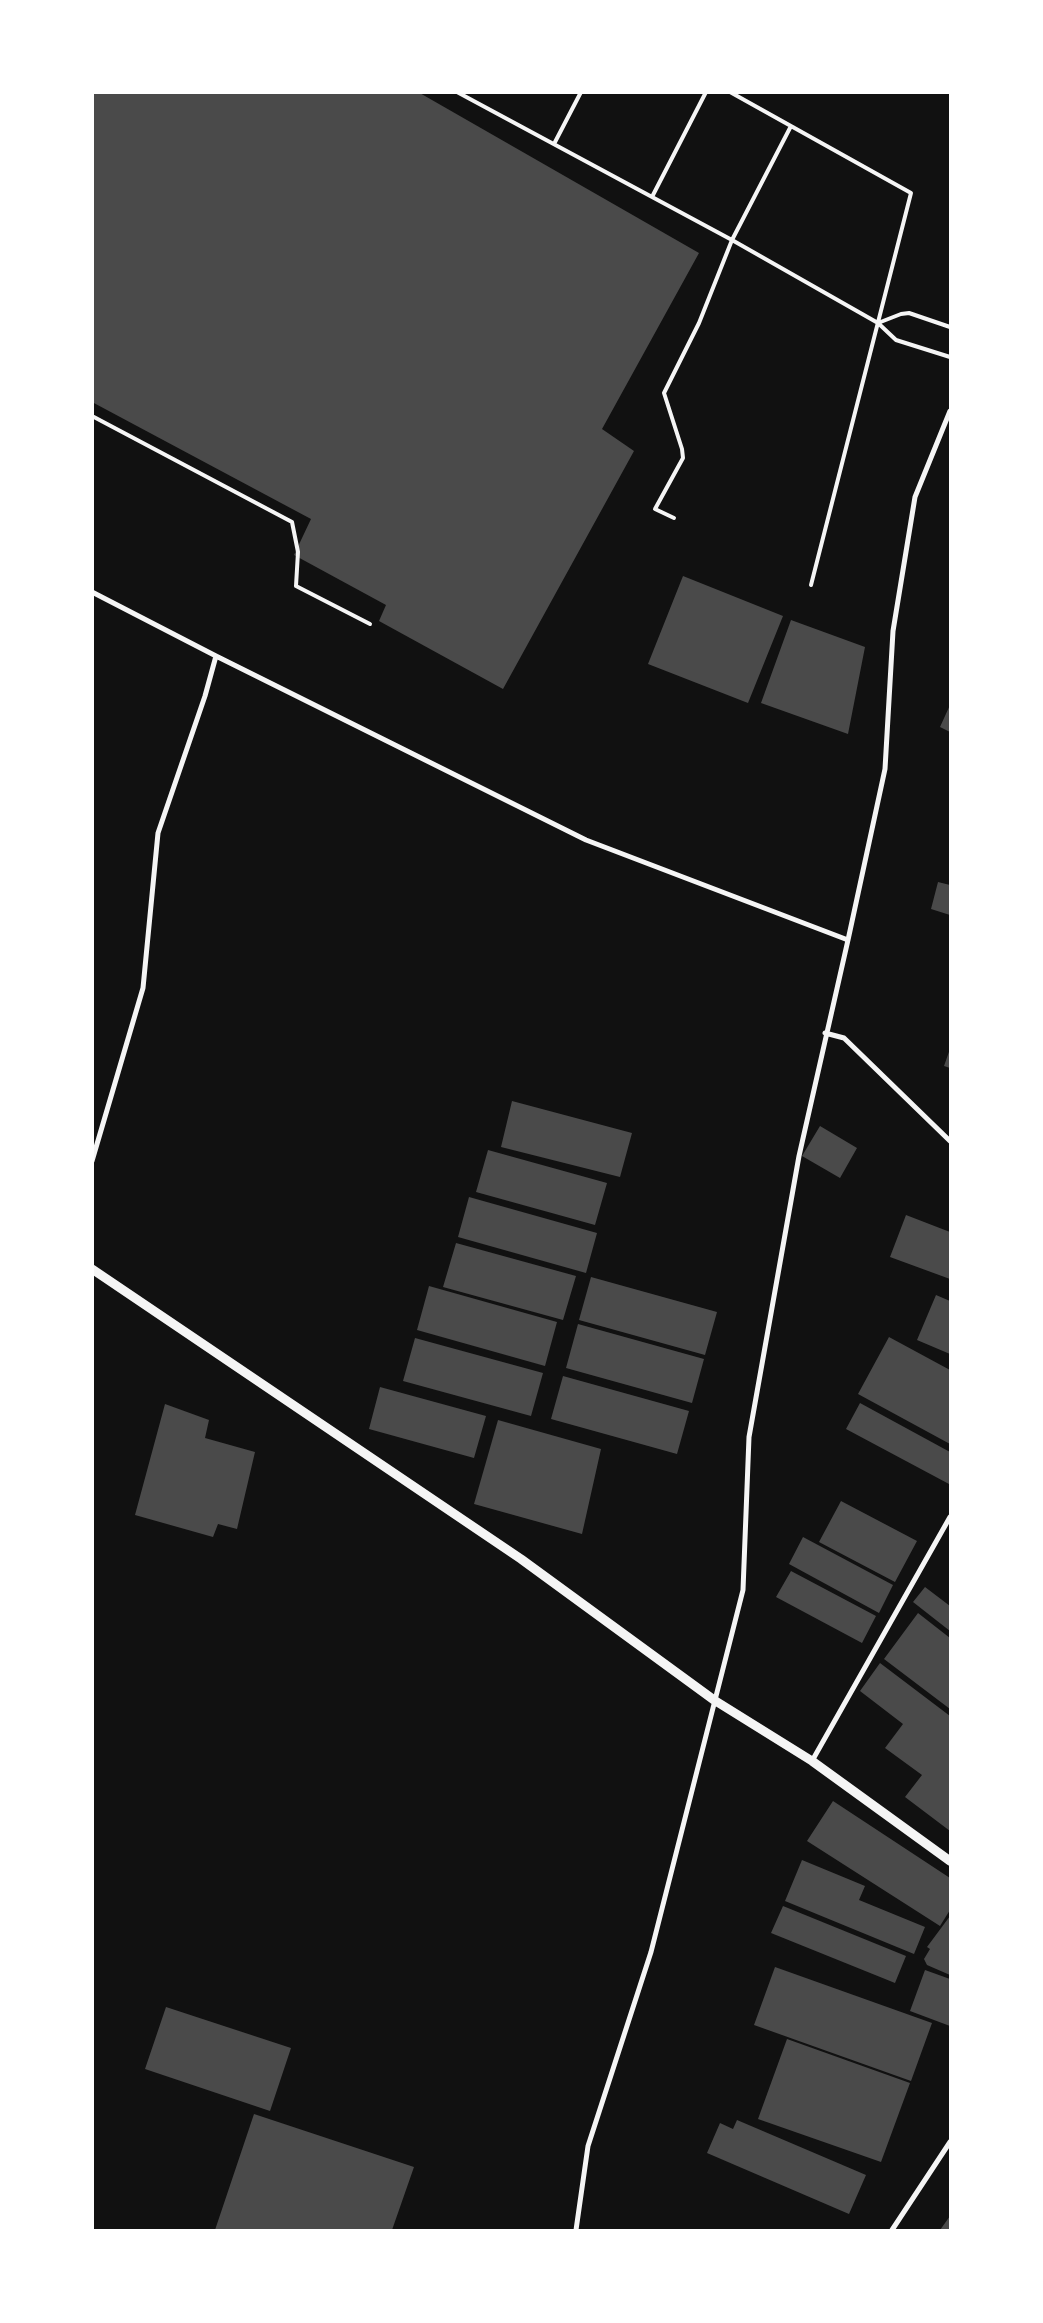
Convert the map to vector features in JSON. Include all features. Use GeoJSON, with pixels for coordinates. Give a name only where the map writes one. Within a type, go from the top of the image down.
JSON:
{"type":"FeatureCollection","features":[{"type":"Feature","properties":{"kind":"street"},"geometry":{"type":"LineString","coordinates":[[576,2230],[588,2146],[651,1952],[743,1590],[749,1436],[799,1156],[885,769],[893,630],[915,497],[950,411]]}},
{"type":"Feature","properties":{"kind":"street"},"geometry":{"type":"LineString","coordinates":[[92,592],[216,656],[586,840],[848,940]]}},
{"type":"Feature","properties":{"kind":"street"},"geometry":{"type":"LineString","coordinates":[[92,1161],[143,988],[158,833],[205,696],[216,656]]}},
{"type":"Feature","properties":{"kind":"street"},"geometry":{"type":"LineString","coordinates":[[825,1033],[844,1038],[950,1141]]}},
{"type":"Feature","properties":{"kind":"street"},"geometry":{"type":"LineString","coordinates":[[92,1269],[520,1559],[714,1700],[812,1762],[950,1861]]}},
{"type":"Feature","properties":{"kind":"street"},"geometry":{"type":"LineString","coordinates":[[812,1762],[950,1517]]}},
{"type":"Feature","properties":{"kind":"street"},"geometry":{"type":"LineString","coordinates":[[892,2230],[950,2142]]}},
{"type":"Feature","properties":{"kind":"lane"},"geometry":{"type":"LineString","coordinates":[[457,92],[653,195],[878,323],[896,340],[950,357]]}},
{"type":"Feature","properties":{"kind":"lane"},"geometry":{"type":"LineString","coordinates":[[554,144],[581,92]]}},
{"type":"Feature","properties":{"kind":"lane"},"geometry":{"type":"LineString","coordinates":[[653,195],[706,92]]}},
{"type":"Feature","properties":{"kind":"lane"},"geometry":{"type":"LineString","coordinates":[[730,92],[911,192],[811,585]]}},
{"type":"Feature","properties":{"kind":"lane"},"geometry":{"type":"LineString","coordinates":[[674,518],[655,509],[683,458],[682,449],[664,393],[699,323],[732,240],[791,126]]}},
{"type":"Feature","properties":{"kind":"lane"},"geometry":{"type":"LineString","coordinates":[[878,323],[901,314],[909,313],[950,327]]}},
{"type":"Feature","properties":{"kind":"lane"},"geometry":{"type":"LineString","coordinates":[[92,416],[292,522],[298,552],[296,586],[370,624]]}},
{"type":"Feature","properties":{"kind":"building"},"geometry":{"type":"Polygon","coordinates":[[[92,92],[418,92],[699,253],[602,429],[634,451],[503,689],[379,621],[386,605],[294,555],[311,519],[92,402],[92,92]]]}},
{"type":"Feature","properties":{"kind":"building"},"geometry":{"type":"Polygon","coordinates":[[[683,576],[783,616],[748,703],[648,664],[683,576]]]}},
{"type":"Feature","properties":{"kind":"building"},"geometry":{"type":"Polygon","coordinates":[[[791,620],[865,647],[848,734],[761,703],[791,620]]]}},
{"type":"Feature","properties":{"kind":"building"},"geometry":{"type":"Polygon","coordinates":[[[950,705],[950,732],[940,727],[950,705]]]}},
{"type":"Feature","properties":{"kind":"building"},"geometry":{"type":"Polygon","coordinates":[[[938,882],[950,885],[950,915],[931,909],[938,882]]]}},
{"type":"Feature","properties":{"kind":"building"},"geometry":{"type":"Polygon","coordinates":[[[950,1049],[950,1068],[944,1066],[950,1049]]]}},
{"type":"Feature","properties":{"kind":"building"},"geometry":{"type":"Polygon","coordinates":[[[512,1101],[632,1133],[620,1177],[501,1147],[512,1101]]]}},
{"type":"Feature","properties":{"kind":"building"},"geometry":{"type":"Polygon","coordinates":[[[820,1126],[857,1148],[840,1178],[802,1156],[820,1126]]]}},
{"type":"Feature","properties":{"kind":"building"},"geometry":{"type":"Polygon","coordinates":[[[488,1150],[607,1183],[595,1225],[476,1192],[488,1150]]]}},
{"type":"Feature","properties":{"kind":"building"},"geometry":{"type":"Polygon","coordinates":[[[469,1197],[597,1233],[586,1273],[458,1237],[469,1197]]]}},
{"type":"Feature","properties":{"kind":"building"},"geometry":{"type":"Polygon","coordinates":[[[906,1215],[950,1232],[950,1279],[890,1257],[906,1215]]]}},
{"type":"Feature","properties":{"kind":"building"},"geometry":{"type":"Polygon","coordinates":[[[456,1243],[576,1276],[563,1320],[443,1287],[456,1243]]]}},
{"type":"Feature","properties":{"kind":"building"},"geometry":{"type":"Polygon","coordinates":[[[591,1277],[717,1312],[705,1355],[579,1320],[591,1277]]]}},
{"type":"Feature","properties":{"kind":"building"},"geometry":{"type":"Polygon","coordinates":[[[429,1286],[557,1322],[545,1366],[417,1330],[429,1286]]]}},
{"type":"Feature","properties":{"kind":"building"},"geometry":{"type":"Polygon","coordinates":[[[936,1295],[950,1301],[950,1354],[917,1340],[936,1295]]]}},
{"type":"Feature","properties":{"kind":"building"},"geometry":{"type":"Polygon","coordinates":[[[578,1324],[704,1359],[692,1403],[566,1368],[578,1324]]]}},
{"type":"Feature","properties":{"kind":"building"},"geometry":{"type":"Polygon","coordinates":[[[889,1337],[950,1370],[950,1444],[858,1394],[889,1337]]]}},
{"type":"Feature","properties":{"kind":"building"},"geometry":{"type":"Polygon","coordinates":[[[415,1338],[543,1373],[531,1416],[403,1381],[415,1338]]]}},
{"type":"Feature","properties":{"kind":"building"},"geometry":{"type":"Polygon","coordinates":[[[563,1376],[689,1411],[677,1454],[551,1419],[563,1376]]]}},
{"type":"Feature","properties":{"kind":"building"},"geometry":{"type":"Polygon","coordinates":[[[380,1387],[486,1416],[474,1458],[369,1429],[380,1387]]]}},
{"type":"Feature","properties":{"kind":"building"},"geometry":{"type":"Polygon","coordinates":[[[860,1403],[950,1452],[949,1484],[846,1429],[860,1403]]]}},
{"type":"Feature","properties":{"kind":"building"},"geometry":{"type":"Polygon","coordinates":[[[165,1404],[209,1420],[205,1438],[255,1452],[237,1529],[218,1524],[213,1537],[135,1515],[165,1404]]]}},
{"type":"Feature","properties":{"kind":"building"},"geometry":{"type":"Polygon","coordinates":[[[498,1420],[601,1449],[582,1534],[474,1504],[498,1420]]]}},
{"type":"Feature","properties":{"kind":"building"},"geometry":{"type":"Polygon","coordinates":[[[841,1501],[917,1541],[895,1582],[819,1542],[841,1501]]]}},
{"type":"Feature","properties":{"kind":"building"},"geometry":{"type":"Polygon","coordinates":[[[803,1537],[893,1585],[879,1613],[789,1564],[803,1537]]]}},
{"type":"Feature","properties":{"kind":"building"},"geometry":{"type":"Polygon","coordinates":[[[791,1571],[876,1616],[862,1643],[776,1597],[791,1571]]]}},
{"type":"Feature","properties":{"kind":"building"},"geometry":{"type":"Polygon","coordinates":[[[925,1587],[950,1606],[950,1631],[913,1602],[925,1587]]]}},
{"type":"Feature","properties":{"kind":"building"},"geometry":{"type":"Polygon","coordinates":[[[918,1613],[950,1638],[950,1709],[884,1659],[918,1613]]]}},
{"type":"Feature","properties":{"kind":"building"},"geometry":{"type":"Polygon","coordinates":[[[880,1663],[950,1716],[950,1831],[905,1797],[922,1775],[885,1748],[903,1724],[860,1691],[880,1663]]]}},
{"type":"Feature","properties":{"kind":"building"},"geometry":{"type":"Polygon","coordinates":[[[833,1801],[950,1878],[950,1910],[940,1926],[807,1841],[833,1801]]]}},
{"type":"Feature","properties":{"kind":"building"},"geometry":{"type":"Polygon","coordinates":[[[802,1860],[865,1886],[859,1900],[925,1927],[914,1954],[785,1901],[802,1860]]]}},
{"type":"Feature","properties":{"kind":"building"},"geometry":{"type":"Polygon","coordinates":[[[783,1906],[906,1956],[895,1983],[771,1933],[783,1906]]]}},
{"type":"Feature","properties":{"kind":"building"},"geometry":{"type":"Polygon","coordinates":[[[950,1916],[950,1975],[927,1965],[924,1959],[930,1949],[927,1947],[950,1916]]]}},
{"type":"Feature","properties":{"kind":"building"},"geometry":{"type":"Polygon","coordinates":[[[775,1967],[932,2023],[911,2081],[754,2025],[775,1967]]]}},
{"type":"Feature","properties":{"kind":"building"},"geometry":{"type":"Polygon","coordinates":[[[925,1970],[950,1979],[950,2026],[910,2011],[925,1970]]]}},
{"type":"Feature","properties":{"kind":"building"},"geometry":{"type":"Polygon","coordinates":[[[166,2007],[291,2048],[270,2111],[145,2069],[166,2007]]]}},
{"type":"Feature","properties":{"kind":"building"},"geometry":{"type":"Polygon","coordinates":[[[787,2039],[910,2083],[881,2162],[758,2119],[787,2039]]]}},
{"type":"Feature","properties":{"kind":"building"},"geometry":{"type":"Polygon","coordinates":[[[254,2114],[414,2167],[392,2230],[215,2230],[254,2114]]]}},
{"type":"Feature","properties":{"kind":"building"},"geometry":{"type":"Polygon","coordinates":[[[737,2120],[866,2175],[849,2214],[707,2153],[720,2123],[733,2129],[737,2120]]]}},
{"type":"Feature","properties":{"kind":"building"},"geometry":{"type":"Polygon","coordinates":[[[950,2216],[950,2230],[940,2230],[950,2216]]]}}]}
